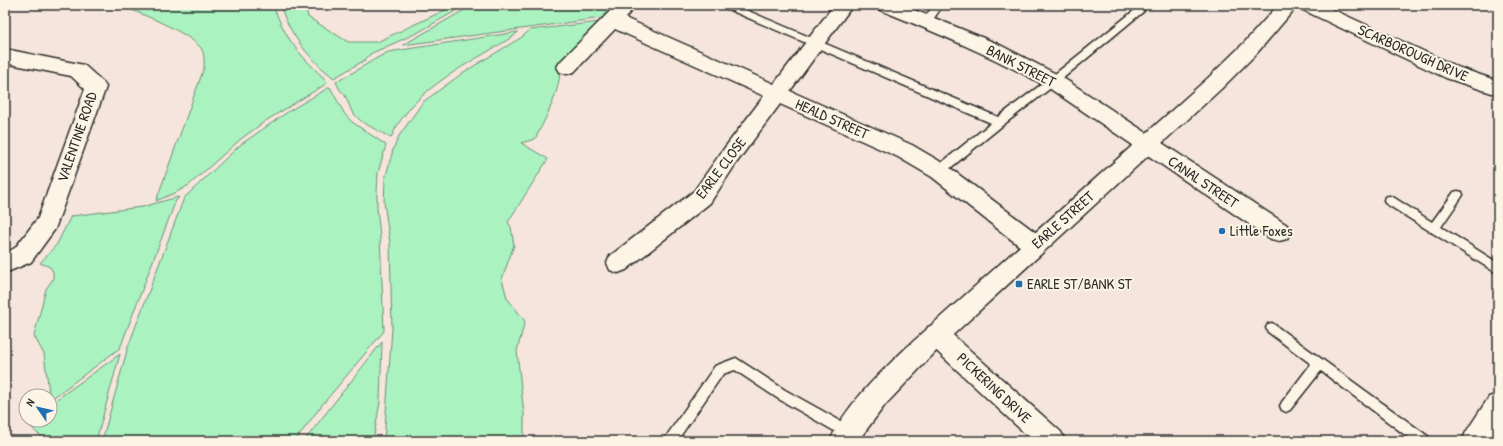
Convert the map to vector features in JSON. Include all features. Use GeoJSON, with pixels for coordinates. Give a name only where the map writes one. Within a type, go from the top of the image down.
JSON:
{"type":"FeatureCollection","features":[{"type":"Feature","properties":{"kind":"street"},"geometry":{"type":"LineString","coordinates":[[567,67],[627,5]]}},
{"type":"Feature","properties":{"kind":"street","name":"EARLE CLOSE"},"geometry":{"type":"LineString","coordinates":[[618,263],[702,197],[730,156],[844,5]]}},
{"type":"Feature","properties":{"kind":"street","name":"BANK STREET"},"geometry":{"type":"LineString","coordinates":[[884,5],[928,22],[1022,64],[1053,81],[1148,144]]}},
{"type":"Feature","properties":{"kind":"street","name":"EARLE STREET"},"geometry":{"type":"LineString","coordinates":[[846,437],[887,383],[936,335],[1035,244],[1148,144],[1246,53],[1289,5]]}},
{"type":"Feature","properties":{"kind":"street","name":"SCARBOROUGH DRIVE"},"geometry":{"type":"LineString","coordinates":[[1307,5],[1453,73],[1498,88]]}},
{"type":"Feature","properties":{"kind":"street","name":"HEALD STREET"},"geometry":{"type":"LineString","coordinates":[[612,20],[905,151],[939,171],[1035,244]]}},
{"type":"Feature","properties":{"kind":"street","name":"VALENTINE ROAD"},"geometry":{"type":"LineString","coordinates":[[5,56],[77,70],[96,87],[47,222],[23,255],[5,263]]}},
{"type":"Feature","properties":{"kind":"street","name":"CANAL STREET"},"geometry":{"type":"LineString","coordinates":[[1148,144],[1279,232]]}},
{"type":"Feature","properties":{"kind":"street","name":"PICKERING DRIVE"},"geometry":{"type":"LineString","coordinates":[[936,335],[1052,441]]}},
{"type":"Feature","properties":{"kind":"street"},"geometry":{"type":"LineString","coordinates":[[1475,441],[1498,406]]}},
{"type":"Feature","properties":{"kind":"lane"},"geometry":{"type":"LineString","coordinates":[[726,5],[999,122]]}},
{"type":"Feature","properties":{"kind":"lane"},"geometry":{"type":"LineString","coordinates":[[928,22],[938,5]]}},
{"type":"Feature","properties":{"kind":"lane"},"geometry":{"type":"LineString","coordinates":[[939,171],[1139,11]]}},
{"type":"Feature","properties":{"kind":"lane"},"geometry":{"type":"LineString","coordinates":[[1434,228],[1458,195]]}},
{"type":"Feature","properties":{"kind":"lane"},"geometry":{"type":"LineString","coordinates":[[1389,200],[1498,269]]}},
{"type":"Feature","properties":{"kind":"lane"},"geometry":{"type":"LineString","coordinates":[[1272,328],[1424,441]]}},
{"type":"Feature","properties":{"kind":"lane"},"geometry":{"type":"LineString","coordinates":[[669,441],[719,370],[736,364],[846,437]]}},
{"type":"Feature","properties":{"kind":"lane"},"geometry":{"type":"LineString","coordinates":[[1286,406],[1319,364]]}},
{"type":"Feature","properties":{"kind":"green space"},"geometry":{"type":"Polygon","coordinates":[[[117,5],[273,5],[283,28],[295,47],[327,81],[326,84],[267,120],[242,138],[189,185],[156,201],[204,68],[203,54],[202,49],[194,41],[184,35],[149,17],[117,5]]]}},
{"type":"Feature","properties":{"kind":"green space"},"geometry":{"type":"Polygon","coordinates":[[[280,5],[305,5],[308,17],[348,42],[377,42],[456,5],[466,5],[417,33],[370,54],[365,60],[334,78],[316,63],[301,46],[289,26],[280,5]]]}},
{"type":"Feature","properties":{"kind":"green space"},"geometry":{"type":"Polygon","coordinates":[[[473,5],[618,5],[604,18],[403,45],[473,5]]]}},
{"type":"Feature","properties":{"kind":"green space"},"geometry":{"type":"Polygon","coordinates":[[[600,22],[560,66],[560,75],[555,94],[548,113],[535,139],[521,143],[548,159],[508,222],[511,227],[514,245],[502,279],[507,298],[525,321],[517,351],[524,414],[524,441],[384,441],[392,328],[390,243],[384,202],[385,179],[393,150],[399,136],[423,102],[464,72],[522,37],[530,30],[600,22]]]}},
{"type":"Feature","properties":{"kind":"green space"},"geometry":{"type":"Polygon","coordinates":[[[518,32],[514,36],[440,81],[426,92],[401,119],[391,138],[362,122],[352,112],[345,95],[340,90],[336,82],[388,52],[518,32]]]}},
{"type":"Feature","properties":{"kind":"green space"},"geometry":{"type":"Polygon","coordinates":[[[330,87],[344,113],[352,122],[386,145],[378,173],[377,192],[384,331],[322,405],[295,441],[102,441],[128,347],[184,198],[240,145],[289,111],[330,87]]]}},
{"type":"Feature","properties":{"kind":"green space"},"geometry":{"type":"Polygon","coordinates":[[[178,197],[179,198],[176,200],[120,348],[58,394],[58,388],[48,388],[44,354],[34,336],[46,289],[53,279],[53,272],[50,267],[40,263],[57,244],[71,216],[142,207],[178,197]]]}},
{"type":"Feature","properties":{"kind":"green space"},"geometry":{"type":"Polygon","coordinates":[[[382,342],[380,402],[373,441],[304,441],[382,342]]]}},
{"type":"Feature","properties":{"kind":"green space"},"geometry":{"type":"Polygon","coordinates":[[[120,354],[96,441],[49,441],[32,428],[58,428],[58,398],[120,354]]]}},
{"type":"Feature","properties":{"kind":"place","name":"Little Foxes"},"geometry":{"type":"Point","coordinates":[1222,231]}},
{"type":"Feature","properties":{"kind":"place","name":"EARLE ST/BANK ST"},"geometry":{"type":"Point","coordinates":[1019,284]}}]}
